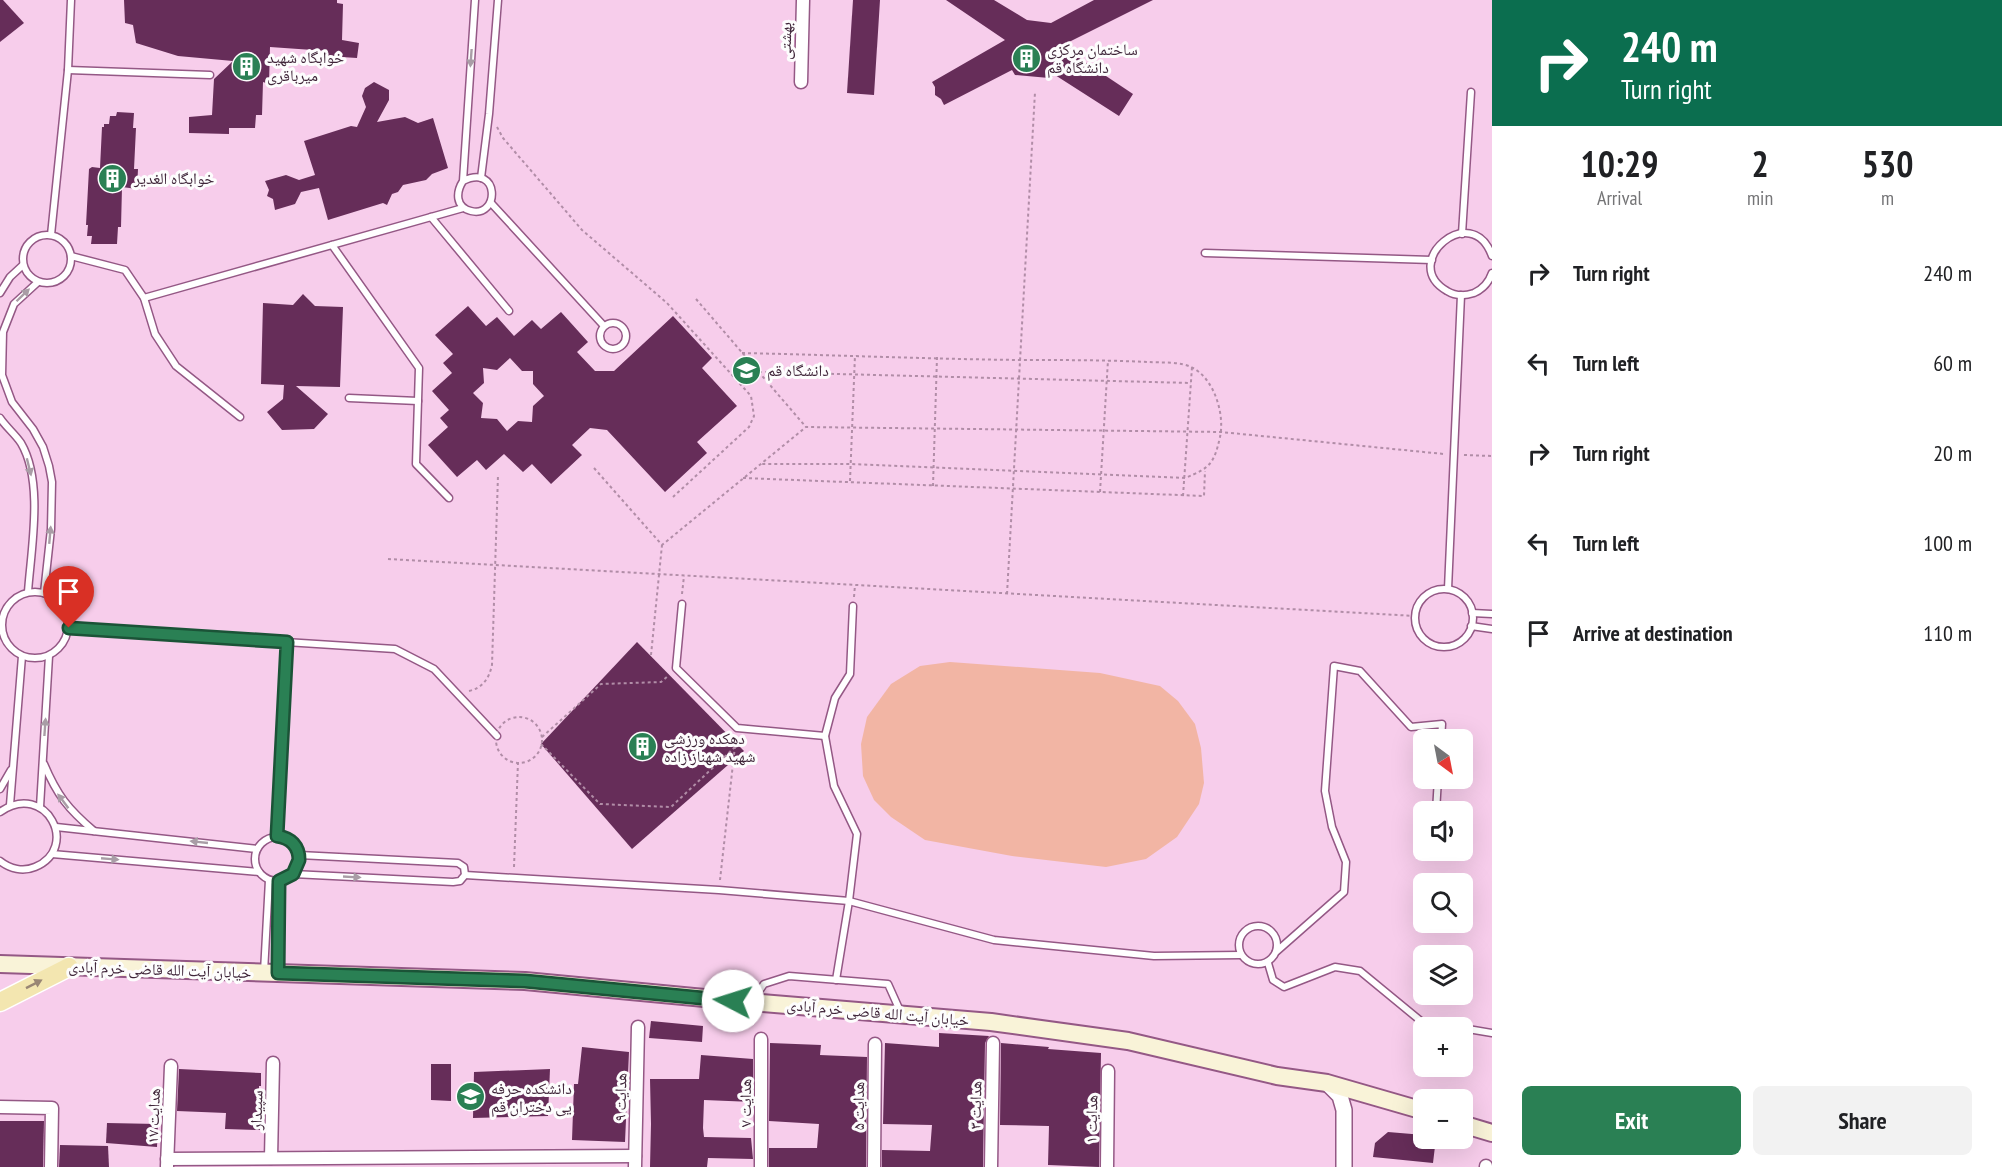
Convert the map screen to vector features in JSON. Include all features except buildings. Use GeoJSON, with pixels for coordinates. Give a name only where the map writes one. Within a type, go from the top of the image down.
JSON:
{"type":"FeatureCollection","features":[{"type":"Feature","properties":{"kind":"main road","name":"خیابان آیت الله قاضی خرم آبادی"},"geometry":{"type":"LineString","coordinates":[[0,964],[525,981],[991,1022],[1128,1041],[1277,1076],[1327,1083],[1413,1108]]}},
{"type":"Feature","properties":{"kind":"main road"},"geometry":{"type":"LineString","coordinates":[[0,1002],[69,967]]}},
{"type":"Feature","properties":{"kind":"main road"},"geometry":{"type":"LineString","coordinates":[[1473,1127],[1492,1133]]}},
{"type":"Feature","properties":{"kind":"street","name":"بهشتی"},"geometry":{"type":"LineString","coordinates":[[801,82],[803,0]]}},
{"type":"Feature","properties":{"kind":"street","name":"هدایت ۹"},"geometry":{"type":"LineString","coordinates":[[635,1161],[638,1028]]}},
{"type":"Feature","properties":{"kind":"street","name":"هدایت ۷"},"geometry":{"type":"LineString","coordinates":[[761,1039],[761,1167]]}},
{"type":"Feature","properties":{"kind":"street","name":"هدایت ۳"},"geometry":{"type":"LineString","coordinates":[[991,1167],[993,1042]]}},
{"type":"Feature","properties":{"kind":"street","name":"هدایت ۵"},"geometry":{"type":"LineString","coordinates":[[874,1167],[875,1044]]}},
{"type":"Feature","properties":{"kind":"street","name":"سپیدار"},"geometry":{"type":"LineString","coordinates":[[273,1063],[279,1161]]}},
{"type":"Feature","properties":{"kind":"street","name":"هدایت ۱۷"},"geometry":{"type":"LineString","coordinates":[[167,1163],[171,1066]]}},
{"type":"Feature","properties":{"kind":"street","name":"هدایت ۱"},"geometry":{"type":"LineString","coordinates":[[1107,1167],[1108,1071]]}},
{"type":"Feature","properties":{"kind":"street"},"geometry":{"type":"LineString","coordinates":[[1327,1083],[1340,1096],[1344,1110],[1344,1167]]}},
{"type":"Feature","properties":{"kind":"street"},"geometry":{"type":"LineString","coordinates":[[1344,1110],[1347,1103],[1361,1092]]}},
{"type":"Feature","properties":{"kind":"street"},"geometry":{"type":"LineString","coordinates":[[0,1107],[52,1108],[51,1167]]}},
{"type":"Feature","properties":{"kind":"street"},"geometry":{"type":"LineString","coordinates":[[167,1163],[635,1161]]}},
{"type":"Feature","properties":{"kind":"lane"},"geometry":{"type":"LineString","coordinates":[[51,235],[68,70],[71,0]]}},
{"type":"Feature","properties":{"kind":"lane"},"geometry":{"type":"LineString","coordinates":[[463,181],[472,177],[481,178],[487,182],[492,188],[491,203],[483,210],[473,212],[464,208],[458,199],[458,190],[463,181],[475,0]]}},
{"type":"Feature","properties":{"kind":"lane"},"geometry":{"type":"LineString","coordinates":[[481,178],[489,114],[498,0]]}},
{"type":"Feature","properties":{"kind":"lane"},"geometry":{"type":"LineString","coordinates":[[68,70],[210,75]]}},
{"type":"Feature","properties":{"kind":"lane"},"geometry":{"type":"LineString","coordinates":[[1462,234],[1471,92]]}},
{"type":"Feature","properties":{"kind":"lane"},"geometry":{"type":"LineString","coordinates":[[491,203],[604,326]]}},
{"type":"Feature","properties":{"kind":"lane"},"geometry":{"type":"LineString","coordinates":[[144,297],[464,208]]}},
{"type":"Feature","properties":{"kind":"lane"},"geometry":{"type":"LineString","coordinates":[[431,217],[509,310]]}},
{"type":"Feature","properties":{"kind":"lane"},"geometry":{"type":"LineString","coordinates":[[1492,256],[1483,241],[1470,234],[1462,234],[1454,235],[1439,244],[1432,260],[1432,268],[1439,284],[1453,294],[1469,294],[1483,288],[1492,273]]}},
{"type":"Feature","properties":{"kind":"lane"},"geometry":{"type":"LineString","coordinates":[[41,235],[51,235],[61,238],[68,246],[71,256],[69,268],[62,278],[50,283],[38,282],[28,275],[23,265],[22,255],[32,239],[41,235]]}},
{"type":"Feature","properties":{"kind":"lane"},"geometry":{"type":"LineString","coordinates":[[332,245],[419,368],[416,464],[449,498]]}},
{"type":"Feature","properties":{"kind":"lane"},"geometry":{"type":"LineString","coordinates":[[1205,253],[1432,260]]}},
{"type":"Feature","properties":{"kind":"lane"},"geometry":{"type":"LineString","coordinates":[[71,256],[125,270],[144,297],[155,334],[176,366],[240,417]]}},
{"type":"Feature","properties":{"kind":"lane"},"geometry":{"type":"LineString","coordinates":[[0,293],[10,277],[23,265]]}},
{"type":"Feature","properties":{"kind":"lane"},"geometry":{"type":"LineString","coordinates":[[38,282],[14,304],[3,332],[2,375],[12,402],[33,429],[43,447],[49,466],[52,482],[52,519],[44,593]]}},
{"type":"Feature","properties":{"kind":"lane"},"geometry":{"type":"LineString","coordinates":[[1448,589],[1461,295]]}},
{"type":"Feature","properties":{"kind":"lane"},"geometry":{"type":"LineString","coordinates":[[612,323],[620,325],[626,336],[623,344],[611,349],[603,345],[600,338],[604,326],[612,323]]}},
{"type":"Feature","properties":{"kind":"lane"},"geometry":{"type":"LineString","coordinates":[[350,398],[418,401]]}},
{"type":"Feature","properties":{"kind":"lane"},"geometry":{"type":"LineString","coordinates":[[0,418],[21,443],[30,467],[34,505],[28,592]]}},
{"type":"Feature","properties":{"kind":"lane"},"geometry":{"type":"LineString","coordinates":[[1440,589],[1448,589],[1461,595],[1470,606],[1472,613],[1471,626],[1462,640],[1447,646],[1439,646],[1424,639],[1419,632],[1415,616],[1420,601],[1440,589]]}},
{"type":"Feature","properties":{"kind":"lane"},"geometry":{"type":"LineString","coordinates":[[28,592],[44,593],[58,600],[66,612],[69,628],[63,644],[49,656],[36,659],[22,656],[9,646],[2,631],[4,614],[13,600],[28,592]]}},
{"type":"Feature","properties":{"kind":"lane"},"geometry":{"type":"LineString","coordinates":[[682,604],[676,668],[737,728],[825,736]]}},
{"type":"Feature","properties":{"kind":"lane"},"geometry":{"type":"LineString","coordinates":[[836,980],[849,901],[856,834],[834,786],[825,736],[835,698],[850,674],[853,606]]}},
{"type":"Feature","properties":{"kind":"lane"},"geometry":{"type":"LineString","coordinates":[[1472,613],[1492,614]]}},
{"type":"Feature","properties":{"kind":"lane"},"geometry":{"type":"LineString","coordinates":[[1471,626],[1492,629]]}},
{"type":"Feature","properties":{"kind":"lane"},"geometry":{"type":"LineString","coordinates":[[69,628],[394,649],[434,669],[497,736]]}},
{"type":"Feature","properties":{"kind":"lane"},"geometry":{"type":"LineString","coordinates":[[277,836],[287,642]]}},
{"type":"Feature","properties":{"kind":"lane"},"geometry":{"type":"LineString","coordinates":[[10,805],[22,656]]}},
{"type":"Feature","properties":{"kind":"lane"},"geometry":{"type":"LineString","coordinates":[[39,807],[49,656]]}},
{"type":"Feature","properties":{"kind":"lane"},"geometry":{"type":"LineString","coordinates":[[1277,951],[1276,936],[1264,926],[1249,927],[1239,939],[1241,954],[1252,964],[1268,963],[1277,951],[1344,892],[1346,862],[1332,827],[1325,791],[1334,666],[1360,671],[1411,727],[1442,724],[1442,729]]}},
{"type":"Feature","properties":{"kind":"lane"},"geometry":{"type":"LineString","coordinates":[[43,762],[54,789],[72,812],[95,832]]}},
{"type":"Feature","properties":{"kind":"lane"},"geometry":{"type":"LineString","coordinates":[[0,789],[13,767]]}},
{"type":"Feature","properties":{"kind":"lane"},"geometry":{"type":"LineString","coordinates":[[0,812],[10,805],[25,803],[39,807],[50,815],[56,827],[57,841],[52,854],[42,864],[28,870],[14,869],[0,861]]}},
{"type":"Feature","properties":{"kind":"lane"},"geometry":{"type":"LineString","coordinates":[[56,827],[257,849]]}},
{"type":"Feature","properties":{"kind":"lane"},"geometry":{"type":"LineString","coordinates":[[293,874],[298,865],[299,855],[292,842],[277,836],[265,839],[257,849],[254,861],[259,872],[269,880],[279,881],[293,874],[453,882],[460,881],[465,875],[464,867],[458,863],[299,855]]}},
{"type":"Feature","properties":{"kind":"lane"},"geometry":{"type":"LineString","coordinates":[[52,854],[259,872]]}},
{"type":"Feature","properties":{"kind":"lane"},"geometry":{"type":"LineString","coordinates":[[465,875],[719,890],[849,901],[994,940],[1154,956],[1241,954]]}},
{"type":"Feature","properties":{"kind":"lane"},"geometry":{"type":"LineString","coordinates":[[269,880],[271,972]]}},
{"type":"Feature","properties":{"kind":"lane"},"geometry":{"type":"LineString","coordinates":[[271,972],[279,881]]}},
{"type":"Feature","properties":{"kind":"lane"},"geometry":{"type":"LineString","coordinates":[[1268,963],[1274,980],[1284,987],[1335,967],[1360,971],[1416,1017]]}},
{"type":"Feature","properties":{"kind":"lane"},"geometry":{"type":"LineString","coordinates":[[752,1002],[764,984],[789,976],[888,984],[901,1013]]}},
{"type":"Feature","properties":{"kind":"lane"},"geometry":{"type":"LineString","coordinates":[[1473,1030],[1492,1033]]}},
{"type":"Feature","properties":{"kind":"path"},"geometry":{"type":"LineString","coordinates":[[1007,594],[1035,92]]}},
{"type":"Feature","properties":{"kind":"path"},"geometry":{"type":"LineString","coordinates":[[489,114],[503,138],[582,230],[667,303],[752,396],[754,416],[748,428],[674,497]]}},
{"type":"Feature","properties":{"kind":"path"},"geometry":{"type":"LineString","coordinates":[[696,299],[806,427]]}},
{"type":"Feature","properties":{"kind":"path"},"geometry":{"type":"LineString","coordinates":[[742,352],[1178,363],[1192,367],[1202,375],[1213,390],[1219,411],[1221,432],[1216,453],[1205,470],[1204,496],[743,478]]}},
{"type":"Feature","properties":{"kind":"path"},"geometry":{"type":"LineString","coordinates":[[850,483],[855,356]]}},
{"type":"Feature","properties":{"kind":"path"},"geometry":{"type":"LineString","coordinates":[[933,486],[938,357]]}},
{"type":"Feature","properties":{"kind":"path"},"geometry":{"type":"LineString","coordinates":[[1100,492],[1107,360]]}},
{"type":"Feature","properties":{"kind":"path"},"geometry":{"type":"LineString","coordinates":[[1183,496],[1192,367]]}},
{"type":"Feature","properties":{"kind":"path"},"geometry":{"type":"LineString","coordinates":[[759,372],[1191,383]]}},
{"type":"Feature","properties":{"kind":"path"},"geometry":{"type":"LineString","coordinates":[[651,655],[662,544],[806,427],[1221,432],[1454,455],[1492,456]]}},
{"type":"Feature","properties":{"kind":"path"},"geometry":{"type":"LineString","coordinates":[[761,464],[851,464],[1185,478],[1205,470]]}},
{"type":"Feature","properties":{"kind":"path"},"geometry":{"type":"LineString","coordinates":[[594,468],[662,544]]}},
{"type":"Feature","properties":{"kind":"path"},"geometry":{"type":"LineString","coordinates":[[452,690],[465,692],[478,688],[488,679],[490,672],[498,475]]}},
{"type":"Feature","properties":{"kind":"path"},"geometry":{"type":"LineString","coordinates":[[388,560],[1415,616]]}},
{"type":"Feature","properties":{"kind":"path"},"geometry":{"type":"LineString","coordinates":[[682,604],[684,576]]}},
{"type":"Feature","properties":{"kind":"path"},"geometry":{"type":"LineString","coordinates":[[542,737],[601,684],[661,682],[676,668]]}},
{"type":"Feature","properties":{"kind":"path"},"geometry":{"type":"LineString","coordinates":[[520,717],[532,721],[537,725],[542,737],[536,755],[525,762],[506,759],[498,749],[497,736],[502,724],[513,718],[520,717]]}},
{"type":"Feature","properties":{"kind":"path"},"geometry":{"type":"LineString","coordinates":[[719,890],[737,728]]}},
{"type":"Feature","properties":{"kind":"path"},"geometry":{"type":"LineString","coordinates":[[541,744],[600,804],[671,807],[735,747]]}},
{"type":"Feature","properties":{"kind":"path"},"geometry":{"type":"LineString","coordinates":[[514,878],[518,762]]}},
{"type":"Feature","properties":{"kind":"shaded area"},"geometry":{"type":"Polygon","coordinates":[[[950,662],[1100,673],[1160,686],[1178,701],[1195,724],[1201,748],[1204,783],[1199,804],[1177,837],[1146,859],[1106,867],[1012,856],[925,840],[891,817],[874,800],[863,776],[861,744],[867,717],[891,684],[920,666],[950,662]]]}},
{"type":"Feature","properties":{"kind":"place","name":"ساختمان مرکزی دانشگاه قم"},"geometry":{"type":"Point","coordinates":[1026,58]}},
{"type":"Feature","properties":{"kind":"place","name":"خوابگاه شهید میرباقری"},"geometry":{"type":"Point","coordinates":[246,66]}},
{"type":"Feature","properties":{"kind":"place","name":"خوابگاه الغدیر"},"geometry":{"type":"Point","coordinates":[113,178]}},
{"type":"Feature","properties":{"kind":"place","name":"دانشگاه قم"},"geometry":{"type":"Point","coordinates":[746,370]}},
{"type":"Feature","properties":{"kind":"place","name":"دهکده ورزشی شهید شهناز زاده"},"geometry":{"type":"Point","coordinates":[643,747]}},
{"type":"Feature","properties":{"kind":"place","name":"دانشکده حرفه یی دختران قم"},"geometry":{"type":"Point","coordinates":[470,1097]}},
{"type":"Feature","properties":{"kind":"route"},"geometry":{"type":"LineString","coordinates":[[69,628],[287,642],[277,836],[295,845],[299,860],[293,874],[279,881],[278,973],[525,981],[733,1001]]}}]}
